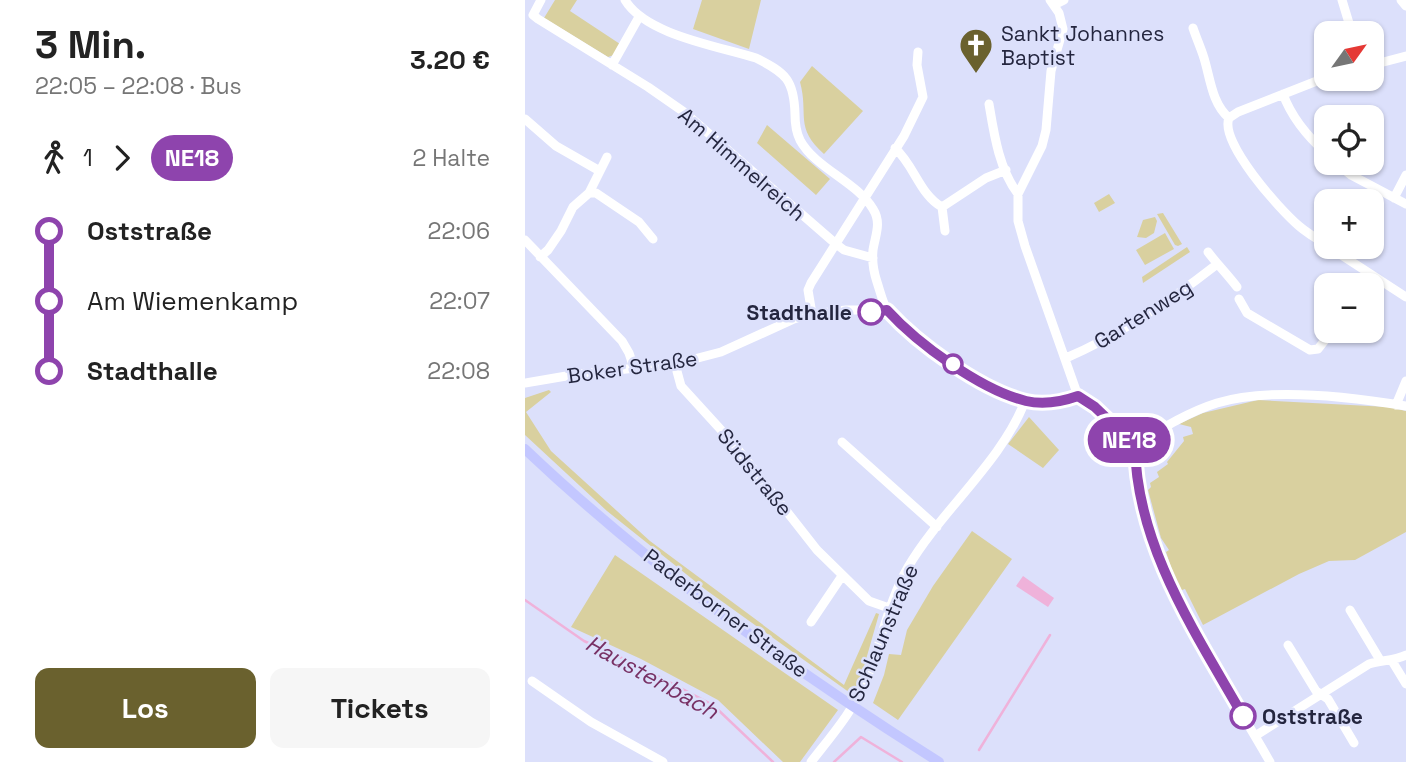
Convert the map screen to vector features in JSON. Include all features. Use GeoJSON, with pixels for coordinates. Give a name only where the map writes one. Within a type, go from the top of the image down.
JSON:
{"type":"FeatureCollection","features":[{"type":"Feature","properties":{"kind":"main road","name":"Paderborner Straße"},"geometry":{"type":"LineString","coordinates":[[525,449],[593,511],[693,590],[779,654],[939,762]]}},
{"type":"Feature","properties":{"kind":"street","name":"Am Himmelreich"},"geometry":{"type":"LineString","coordinates":[[541,0],[533,15],[538,19],[684,112],[844,250],[873,258]]}},
{"type":"Feature","properties":{"kind":"street"},"geometry":{"type":"LineString","coordinates":[[625,0],[639,17],[671,33],[756,58],[782,73],[794,91],[795,119],[800,139],[808,150],[863,198],[877,216],[878,228],[873,258],[877,281],[887,310],[923,343],[978,380],[1025,401],[1049,403],[1078,396]]}},
{"type":"Feature","properties":{"kind":"street"},"geometry":{"type":"LineString","coordinates":[[1064,0],[1052,2],[1059,13],[1063,29],[1051,71],[1045,135],[1018,194],[1018,220],[1025,246],[1078,396],[1095,407],[1135,445],[1135,463],[1149,526],[1175,597],[1270,762]]}},
{"type":"Feature","properties":{"kind":"street"},"geometry":{"type":"LineString","coordinates":[[1342,0],[1348,21]]}},
{"type":"Feature","properties":{"kind":"street"},"geometry":{"type":"LineString","coordinates":[[1401,0],[1406,6]]}},
{"type":"Feature","properties":{"kind":"street"},"geometry":{"type":"LineString","coordinates":[[612,65],[639,17]]}},
{"type":"Feature","properties":{"kind":"street"},"geometry":{"type":"LineString","coordinates":[[1193,28],[1216,99],[1229,118]]}},
{"type":"Feature","properties":{"kind":"street"},"geometry":{"type":"LineString","coordinates":[[812,314],[808,290],[923,97],[917,65],[918,52]]}},
{"type":"Feature","properties":{"kind":"street"},"geometry":{"type":"LineString","coordinates":[[1384,62],[1406,56]]}},
{"type":"Feature","properties":{"kind":"street"},"geometry":{"type":"LineString","coordinates":[[1314,82],[1235,113],[1229,118],[1227,125],[1230,136],[1257,180],[1300,228],[1314,237]]}},
{"type":"Feature","properties":{"kind":"street"},"geometry":{"type":"LineString","coordinates":[[1283,94],[1287,105],[1314,142]]}},
{"type":"Feature","properties":{"kind":"street"},"geometry":{"type":"LineString","coordinates":[[989,104],[994,136],[1012,186],[1018,194]]}},
{"type":"Feature","properties":{"kind":"street"},"geometry":{"type":"LineString","coordinates":[[525,119],[556,146],[599,170]]}},
{"type":"Feature","properties":{"kind":"street"},"geometry":{"type":"LineString","coordinates":[[895,148],[905,156],[933,202],[942,208],[945,231]]}},
{"type":"Feature","properties":{"kind":"street"},"geometry":{"type":"LineString","coordinates":[[540,257],[561,231],[573,207],[589,193],[607,157]]}},
{"type":"Feature","properties":{"kind":"street"},"geometry":{"type":"LineString","coordinates":[[942,208],[986,178],[1006,170]]}},
{"type":"Feature","properties":{"kind":"street"},"geometry":{"type":"LineString","coordinates":[[1351,175],[1406,204]]}},
{"type":"Feature","properties":{"kind":"street"},"geometry":{"type":"LineString","coordinates":[[1394,198],[1406,175]]}},
{"type":"Feature","properties":{"kind":"street"},"geometry":{"type":"LineString","coordinates":[[589,193],[596,193],[639,222],[653,239]]}},
{"type":"Feature","properties":{"kind":"street"},"geometry":{"type":"LineString","coordinates":[[525,240],[622,341],[633,368]]}},
{"type":"Feature","properties":{"kind":"street"},"geometry":{"type":"LineString","coordinates":[[1208,252],[1216,265],[1237,287]]}},
{"type":"Feature","properties":{"kind":"street"},"geometry":{"type":"LineString","coordinates":[[1347,259],[1368,273]]}},
{"type":"Feature","properties":{"kind":"street","name":"Gartenweg"},"geometry":{"type":"LineString","coordinates":[[1066,358],[1089,348],[1168,301],[1216,265]]}},
{"type":"Feature","properties":{"kind":"street"},"geometry":{"type":"LineString","coordinates":[[1384,283],[1406,297]]}},
{"type":"Feature","properties":{"kind":"street"},"geometry":{"type":"LineString","coordinates":[[1239,299],[1247,313],[1310,349],[1318,349],[1323,343]]}},
{"type":"Feature","properties":{"kind":"street","name":"Boker Straße"},"geometry":{"type":"LineString","coordinates":[[525,383],[578,374],[675,365],[721,352],[794,319],[812,314],[846,310],[887,310]]}},
{"type":"Feature","properties":{"kind":"street","name":"Südstraße"},"geometry":{"type":"LineString","coordinates":[[675,365],[681,386],[733,443],[817,550],[869,601],[889,608]]}},
{"type":"Feature","properties":{"kind":"street"},"geometry":{"type":"LineString","coordinates":[[1396,405],[1406,381]]}},
{"type":"Feature","properties":{"kind":"street"},"geometry":{"type":"LineString","coordinates":[[1135,445],[1197,410],[1241,398],[1285,395],[1406,407]]}},
{"type":"Feature","properties":{"kind":"street","name":"Schlaunstraße"},"geometry":{"type":"LineString","coordinates":[[811,762],[843,723],[864,685],[889,608],[908,567],[997,449],[1025,401]]}},
{"type":"Feature","properties":{"kind":"street"},"geometry":{"type":"LineString","coordinates":[[842,442],[937,527]]}},
{"type":"Feature","properties":{"kind":"street"},"geometry":{"type":"LineString","coordinates":[[811,622],[842,576]]}},
{"type":"Feature","properties":{"kind":"street"},"geometry":{"type":"LineString","coordinates":[[1350,610],[1380,660]]}},
{"type":"Feature","properties":{"kind":"street"},"geometry":{"type":"LineString","coordinates":[[1288,645],[1316,691],[1328,699],[1354,743]]}},
{"type":"Feature","properties":{"kind":"street"},"geometry":{"type":"LineString","coordinates":[[1255,736],[1369,664],[1406,656]]}},
{"type":"Feature","properties":{"kind":"street"},"geometry":{"type":"LineString","coordinates":[[1392,661],[1406,684]]}},
{"type":"Feature","properties":{"kind":"street"},"geometry":{"type":"LineString","coordinates":[[532,681],[591,722],[662,762]]}},
{"type":"Feature","properties":{"kind":"shaded area"},"geometry":{"type":"Polygon","coordinates":[[[555,0],[577,0],[570,11],[620,44],[614,55],[608,57],[544,18],[555,0]]]}},
{"type":"Feature","properties":{"kind":"shaded area"},"geometry":{"type":"Polygon","coordinates":[[[702,0],[761,0],[749,49],[693,29],[702,0]]]}},
{"type":"Feature","properties":{"kind":"shaded area"},"geometry":{"type":"Polygon","coordinates":[[[812,66],[863,111],[824,154],[809,136],[804,120],[800,82],[812,66]]]}},
{"type":"Feature","properties":{"kind":"shaded area"},"geometry":{"type":"Polygon","coordinates":[[[767,125],[830,179],[816,195],[757,143],[767,125]]]}},
{"type":"Feature","properties":{"kind":"shaded area"},"geometry":{"type":"Polygon","coordinates":[[[1109,194],[1115,203],[1099,212],[1094,203],[1109,194]]]}},
{"type":"Feature","properties":{"kind":"shaded area"},"geometry":{"type":"Polygon","coordinates":[[[1163,213],[1182,244],[1175,245],[1157,214],[1163,213]]]}},
{"type":"Feature","properties":{"kind":"shaded area"},"geometry":{"type":"Polygon","coordinates":[[[1155,217],[1157,221],[1154,233],[1146,238],[1137,237],[1143,220],[1155,217]]]}},
{"type":"Feature","properties":{"kind":"shaded area"},"geometry":{"type":"Polygon","coordinates":[[[1165,233],[1174,249],[1145,265],[1136,250],[1165,233]]]}},
{"type":"Feature","properties":{"kind":"shaded area"},"geometry":{"type":"Polygon","coordinates":[[[1187,247],[1190,252],[1143,283],[1142,277],[1187,247]]]}},
{"type":"Feature","properties":{"kind":"shaded area"},"geometry":{"type":"Polygon","coordinates":[[[549,390],[551,392],[526,412],[551,451],[650,541],[844,685],[876,613],[879,614],[861,677],[853,695],[706,590],[607,511],[525,435],[525,398],[549,390]]]}},
{"type":"Feature","properties":{"kind":"shaded area"},"geometry":{"type":"Polygon","coordinates":[[[1258,400],[1388,407],[1406,411],[1406,532],[1355,560],[1329,561],[1299,574],[1203,625],[1185,589],[1179,591],[1166,552],[1169,550],[1161,538],[1148,490],[1150,483],[1159,477],[1157,472],[1168,464],[1184,441],[1183,437],[1193,434],[1191,427],[1179,424],[1203,413],[1258,400]]]}},
{"type":"Feature","properties":{"kind":"shaded area"},"geometry":{"type":"Polygon","coordinates":[[[1029,417],[1059,450],[1043,468],[1008,444],[1029,417]]]}},
{"type":"Feature","properties":{"kind":"shaded area"},"geometry":{"type":"Polygon","coordinates":[[[972,531],[1012,559],[898,720],[873,703],[889,654],[901,655],[907,630],[933,586],[972,531]]]}},
{"type":"Feature","properties":{"kind":"shaded area"},"geometry":{"type":"Polygon","coordinates":[[[615,555],[838,710],[800,762],[783,762],[718,700],[641,659],[571,627],[615,555]]]}},
{"type":"Feature","properties":{"kind":"shaded area"},"geometry":{"type":"Polygon","coordinates":[[[1023,576],[1054,598],[1048,607],[1016,586],[1023,576]]]}},
{"type":"Feature","properties":{"kind":"waterway","name":"Haustenbach"},"geometry":{"type":"LineString","coordinates":[[525,600],[584,641],[713,705],[773,762]]}},
{"type":"Feature","properties":{"kind":"waterway"},"geometry":{"type":"LineString","coordinates":[[979,750],[1050,635]]}},
{"type":"Feature","properties":{"kind":"waterway"},"geometry":{"type":"LineString","coordinates":[[834,762],[861,737],[902,762]]}},
{"type":"Feature","properties":{"kind":"bus line","name":"NE18"},"geometry":{"type":"LineString","coordinates":[[871,312],[887,310],[936,353],[978,380],[1025,401],[1061,402],[1078,396],[1095,407],[1135,445],[1135,463],[1143,503],[1157,554],[1175,597],[1243,716]]}},
{"type":"Feature","properties":{"kind":"place","name":"Sankt Johannes Baptist"},"geometry":{"type":"Point","coordinates":[976,75]}},
{"type":"Feature","properties":{"kind":"place","name":"Stadthalle"},"geometry":{"type":"Point","coordinates":[871,312]}},
{"type":"Feature","properties":{"kind":"place","name":"Oststraße"},"geometry":{"type":"Point","coordinates":[1243,716]}}]}
